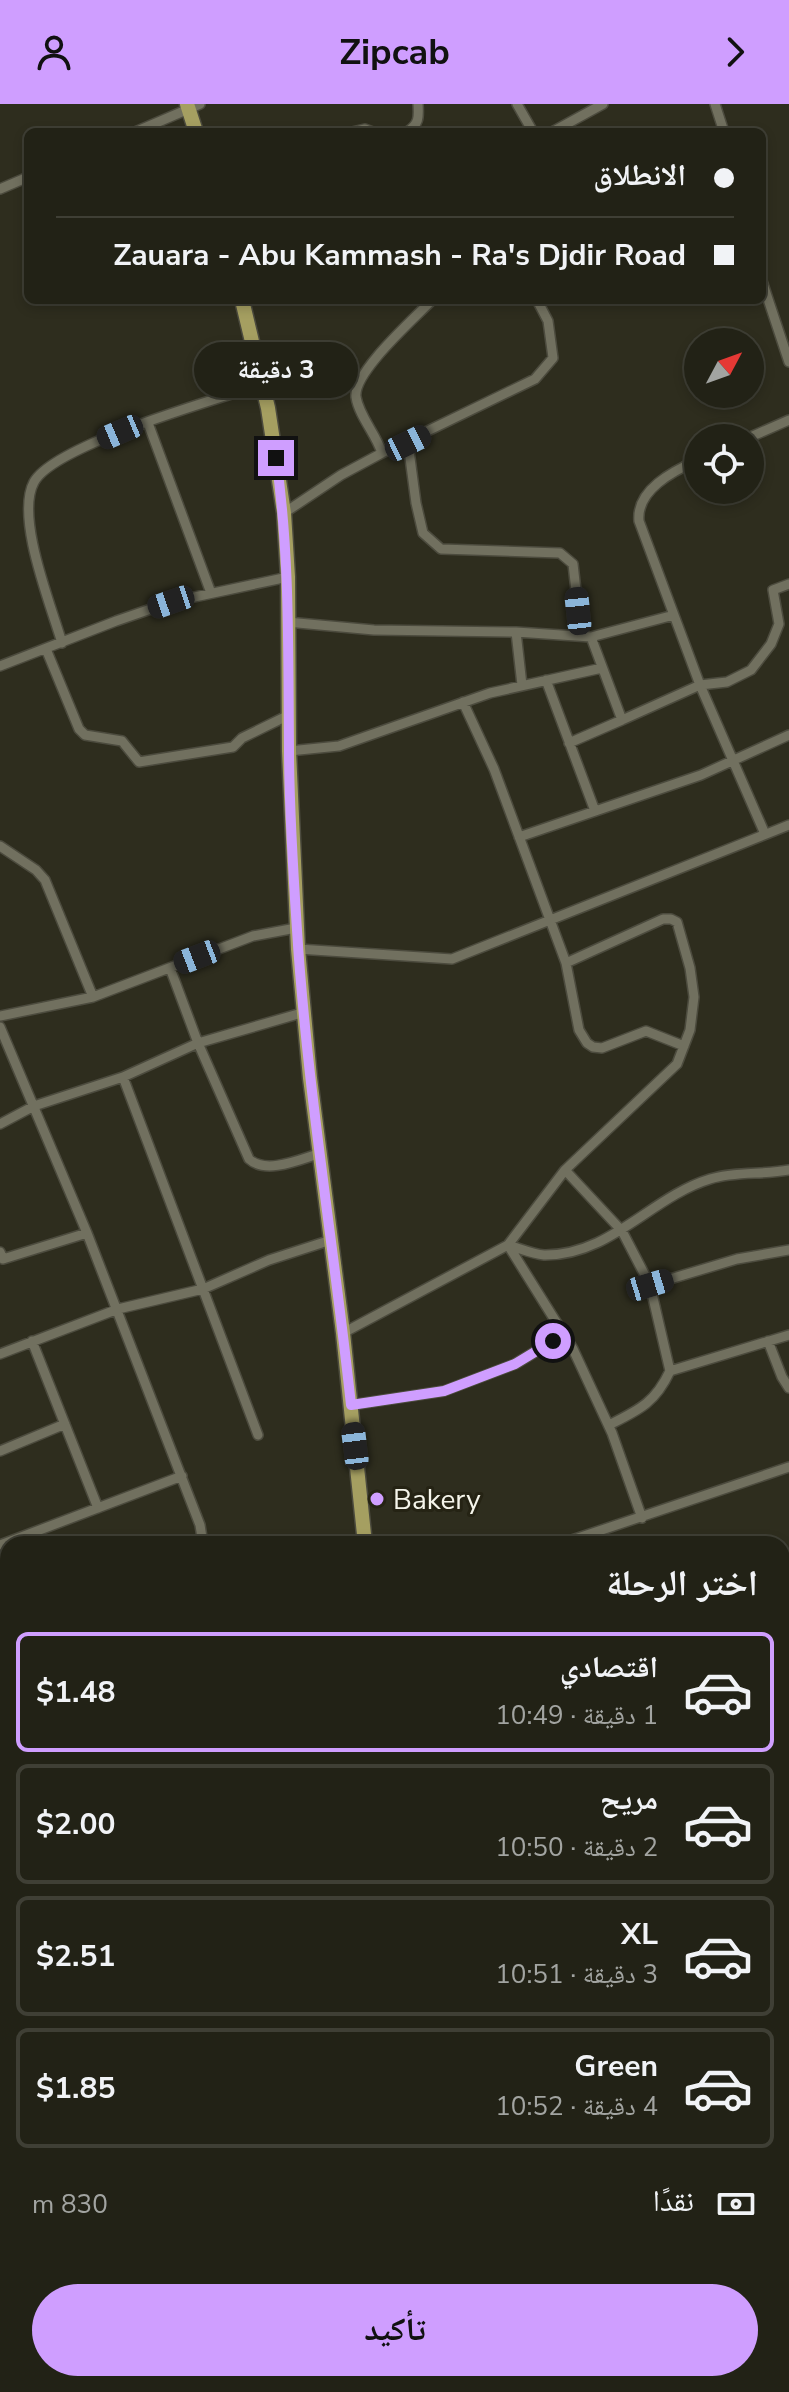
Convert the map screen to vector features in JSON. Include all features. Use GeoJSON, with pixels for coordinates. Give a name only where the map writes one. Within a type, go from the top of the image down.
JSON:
{"type":"FeatureCollection","features":[{"type":"Feature","properties":{"kind":"main road"},"geometry":{"type":"LineString","coordinates":[[192,106],[195,128]]}},
{"type":"Feature","properties":{"kind":"main road"},"geometry":{"type":"LineString","coordinates":[[243,304],[263,384],[284,513],[296,928],[310,1078],[343,1333],[364,1536]]}},
{"type":"Feature","properties":{"kind":"street"},"geometry":{"type":"LineString","coordinates":[[413,128],[419,119],[418,104]]}},
{"type":"Feature","properties":{"kind":"street"},"geometry":{"type":"LineString","coordinates":[[517,104],[531,128]]}},
{"type":"Feature","properties":{"kind":"street"},"geometry":{"type":"LineString","coordinates":[[559,128],[603,104]]}},
{"type":"Feature","properties":{"kind":"street"},"geometry":{"type":"LineString","coordinates":[[715,104],[723,128]]}},
{"type":"Feature","properties":{"kind":"street"},"geometry":{"type":"LineString","coordinates":[[144,128],[192,106]]}},
{"type":"Feature","properties":{"kind":"street"},"geometry":{"type":"LineString","coordinates":[[0,189],[24,179]]}},
{"type":"Feature","properties":{"kind":"street"},"geometry":{"type":"LineString","coordinates":[[766,293],[789,362]]}},
{"type":"Feature","properties":{"kind":"street"},"geometry":{"type":"LineString","coordinates":[[382,453],[356,399],[356,388],[375,358],[428,304]]}},
{"type":"Feature","properties":{"kind":"street"},"geometry":{"type":"LineString","coordinates":[[284,513],[341,475],[382,453],[535,379],[553,358],[548,321],[539,304]]}},
{"type":"Feature","properties":{"kind":"street"},"geometry":{"type":"LineString","coordinates":[[62,643],[29,534],[34,483],[66,455],[263,384]]}},
{"type":"Feature","properties":{"kind":"street"},"geometry":{"type":"LineString","coordinates":[[764,431],[789,420]]}},
{"type":"Feature","properties":{"kind":"street"},"geometry":{"type":"LineString","coordinates":[[148,423],[211,593]]}},
{"type":"Feature","properties":{"kind":"street"},"geometry":{"type":"LineString","coordinates":[[408,443],[423,533],[441,549],[560,553],[568,557],[573,564],[586,636],[622,720]]}},
{"type":"Feature","properties":{"kind":"street"},"geometry":{"type":"LineString","coordinates":[[684,466],[659,482],[642,501],[639,513],[700,685],[765,834]]}},
{"type":"Feature","properties":{"kind":"street"},"geometry":{"type":"LineString","coordinates":[[0,666],[171,602],[288,577]]}},
{"type":"Feature","properties":{"kind":"street"},"geometry":{"type":"LineString","coordinates":[[569,743],[700,685],[727,682],[751,670],[771,644],[779,624],[773,590],[789,584]]}},
{"type":"Feature","properties":{"kind":"street"},"geometry":{"type":"LineString","coordinates":[[287,622],[374,630],[586,636],[674,615]]}},
{"type":"Feature","properties":{"kind":"street"},"geometry":{"type":"LineString","coordinates":[[516,632],[522,685]]}},
{"type":"Feature","properties":{"kind":"street"},"geometry":{"type":"LineString","coordinates":[[46,649],[79,729],[85,735],[122,741],[139,762],[233,747],[242,738],[289,715]]}},
{"type":"Feature","properties":{"kind":"street"},"geometry":{"type":"LineString","coordinates":[[289,751],[339,746],[463,702],[522,685],[602,668]]}},
{"type":"Feature","properties":{"kind":"street"},"geometry":{"type":"LineString","coordinates":[[546,680],[595,811]]}},
{"type":"Feature","properties":{"kind":"street"},"geometry":{"type":"LineString","coordinates":[[463,702],[494,769],[566,963],[579,1030],[587,1043],[602,1048],[646,1031],[684,1046]]}},
{"type":"Feature","properties":{"kind":"street"},"geometry":{"type":"LineString","coordinates":[[519,837],[701,775],[789,735]]}},
{"type":"Feature","properties":{"kind":"street"},"geometry":{"type":"LineString","coordinates":[[298,949],[452,959],[789,825]]}},
{"type":"Feature","properties":{"kind":"street"},"geometry":{"type":"LineString","coordinates":[[0,846],[36,870],[45,880],[93,997]]}},
{"type":"Feature","properties":{"kind":"street"},"geometry":{"type":"LineString","coordinates":[[343,1333],[508,1245],[565,1170],[677,1064],[690,1030],[694,997],[690,968],[677,922],[663,919],[566,963]]}},
{"type":"Feature","properties":{"kind":"street"},"geometry":{"type":"LineString","coordinates":[[0,1016],[93,997],[253,936],[296,928]]}},
{"type":"Feature","properties":{"kind":"street"},"geometry":{"type":"LineString","coordinates":[[170,968],[198,1043],[249,1159],[255,1165],[276,1165],[321,1153]]}},
{"type":"Feature","properties":{"kind":"street"},"geometry":{"type":"LineString","coordinates":[[0,1124],[34,1106],[123,1077],[198,1043],[305,1012]]}},
{"type":"Feature","properties":{"kind":"street"},"geometry":{"type":"LineString","coordinates":[[0,1027],[118,1309],[203,1536]]}},
{"type":"Feature","properties":{"kind":"street"},"geometry":{"type":"LineString","coordinates":[[123,1077],[258,1435]]}},
{"type":"Feature","properties":{"kind":"street"},"geometry":{"type":"LineString","coordinates":[[565,1170],[622,1231],[650,1285],[670,1371],[647,1406],[609,1425]]}},
{"type":"Feature","properties":{"kind":"street"},"geometry":{"type":"LineString","coordinates":[[508,1245],[542,1255],[572,1251],[622,1231],[668,1197],[711,1178],[789,1170]]}},
{"type":"Feature","properties":{"kind":"street"},"geometry":{"type":"LineString","coordinates":[[1,1257],[87,1233]]}},
{"type":"Feature","properties":{"kind":"street"},"geometry":{"type":"LineString","coordinates":[[0,1354],[118,1309],[203,1289],[269,1260],[331,1240]]}},
{"type":"Feature","properties":{"kind":"street"},"geometry":{"type":"LineString","coordinates":[[508,1245],[573,1349],[609,1425],[642,1518]]}},
{"type":"Feature","properties":{"kind":"street"},"geometry":{"type":"LineString","coordinates":[[650,1285],[737,1259],[789,1250]]}},
{"type":"Feature","properties":{"kind":"street"},"geometry":{"type":"LineString","coordinates":[[670,1371],[789,1335]]}},
{"type":"Feature","properties":{"kind":"street"},"geometry":{"type":"LineString","coordinates":[[351,1405],[444,1391],[515,1364],[553,1341],[565,1339]]}},
{"type":"Feature","properties":{"kind":"street"},"geometry":{"type":"LineString","coordinates":[[32,1341],[98,1508]]}},
{"type":"Feature","properties":{"kind":"street"},"geometry":{"type":"LineString","coordinates":[[768,1341],[789,1388]]}},
{"type":"Feature","properties":{"kind":"street"},"geometry":{"type":"LineString","coordinates":[[0,1451],[65,1424]]}},
{"type":"Feature","properties":{"kind":"street"},"geometry":{"type":"LineString","coordinates":[[585,1536],[789,1467]]}},
{"type":"Feature","properties":{"kind":"street"},"geometry":{"type":"LineString","coordinates":[[30,1536],[182,1476]]}},
{"type":"Feature","properties":{"kind":"place","name":"Bakery"},"geometry":{"type":"Point","coordinates":[377,1499]}},
{"type":"Feature","properties":{"kind":"route"},"geometry":{"type":"LineString","coordinates":[[276,458],[284,513],[288,577],[289,751],[296,928],[310,1078],[351,1405],[444,1391],[515,1364],[553,1341]]}}]}
